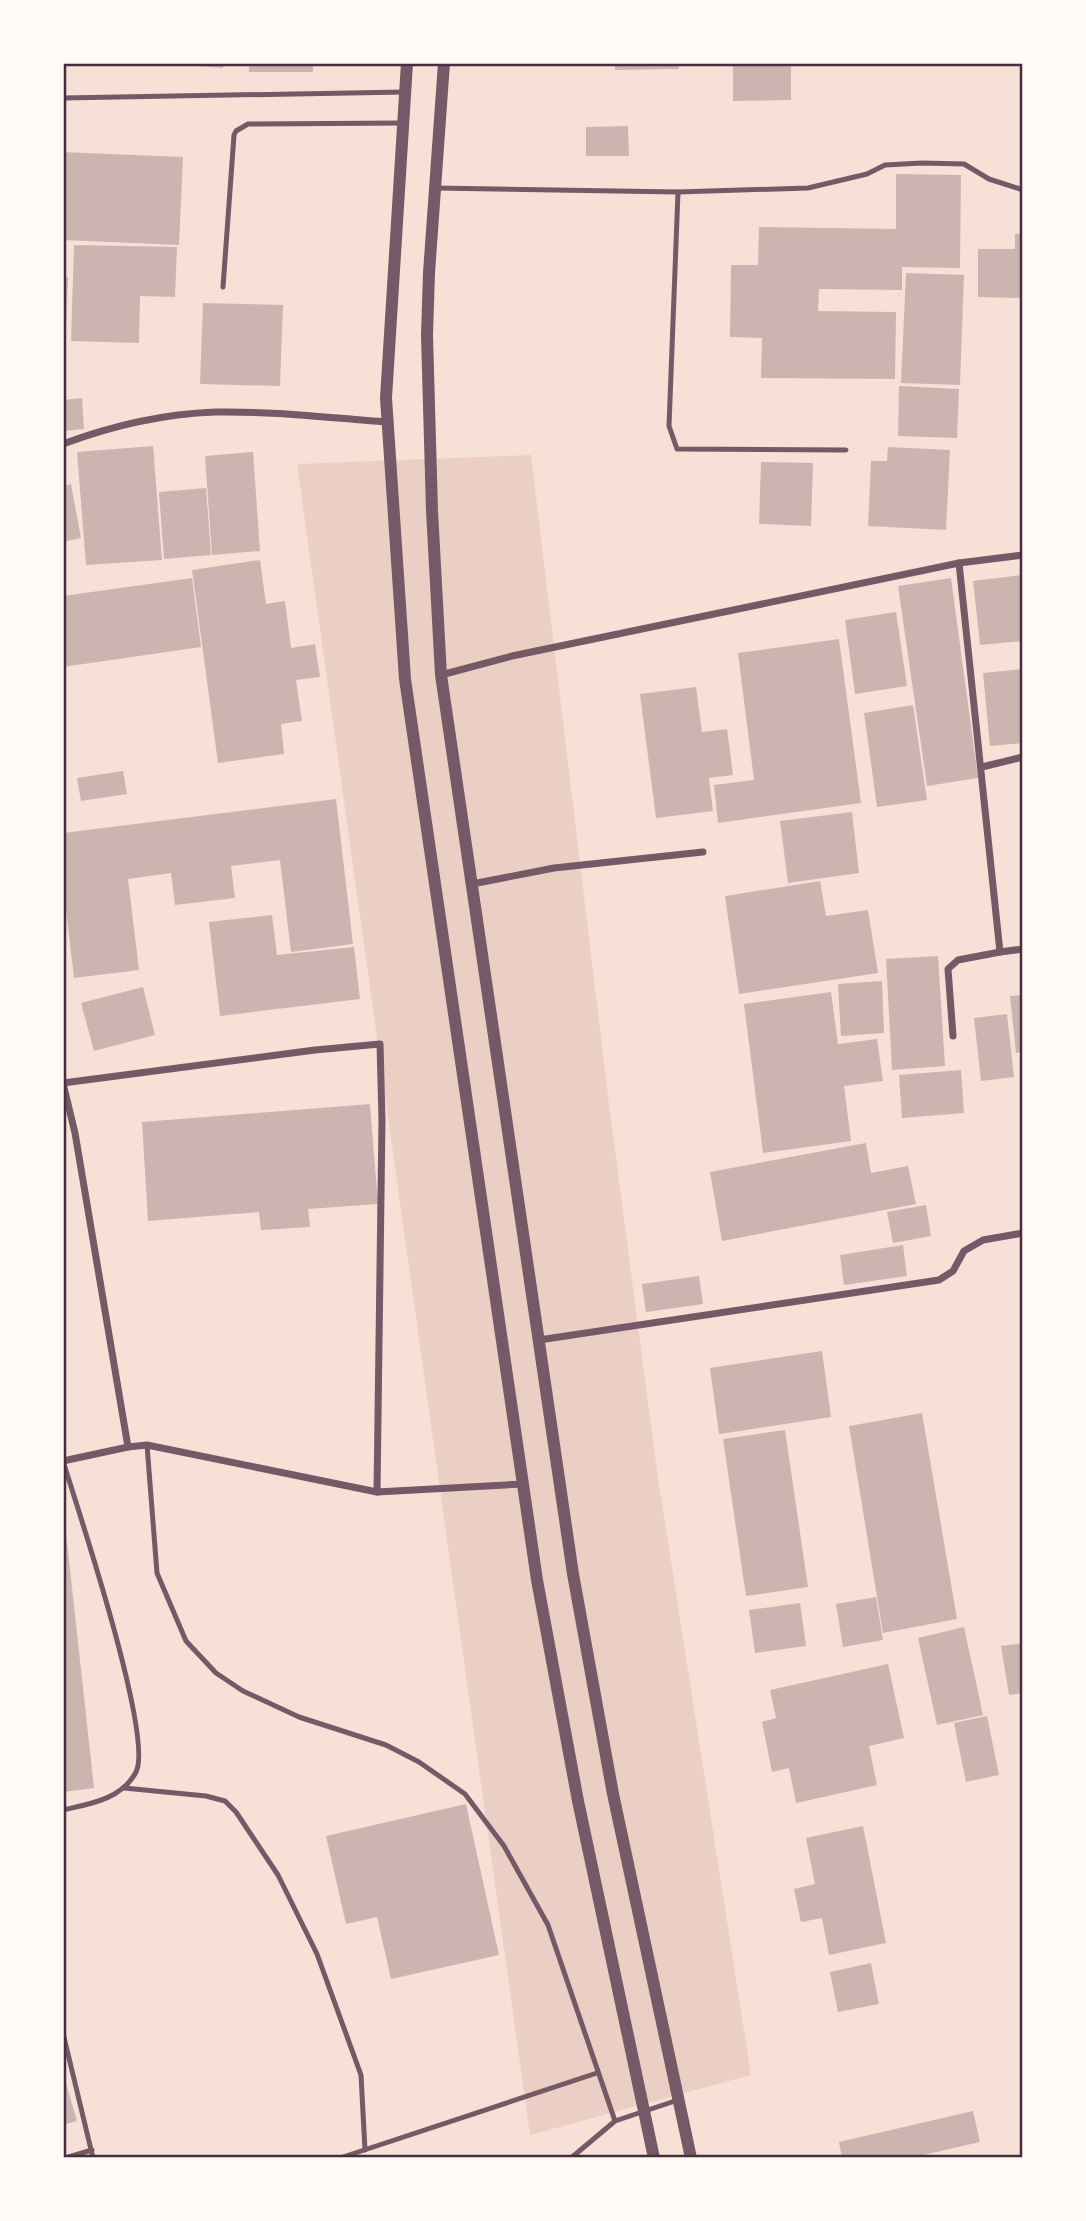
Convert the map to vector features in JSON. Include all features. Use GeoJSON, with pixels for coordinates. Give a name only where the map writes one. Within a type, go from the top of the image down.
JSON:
{"type":"FeatureCollection","features":[{"type":"Feature","properties":{"kind":"street"},"geometry":{"type":"LineString","coordinates":[[407,63],[393,272],[387,422],[405,679],[522,1484],[578,1801],[654,2158]]}},
{"type":"Feature","properties":{"kind":"street"},"geometry":{"type":"LineString","coordinates":[[444,63],[427,335],[432,511],[441,675],[573,1574],[604,1742],[691,2158]]}},
{"type":"Feature","properties":{"kind":"street"},"geometry":{"type":"LineString","coordinates":[[63,444],[98,431],[160,418],[215,412],[387,422]]}},
{"type":"Feature","properties":{"kind":"street"},"geometry":{"type":"LineString","coordinates":[[441,675],[512,656],[959,564],[1023,555]]}},
{"type":"Feature","properties":{"kind":"street"},"geometry":{"type":"LineString","coordinates":[[959,564],[1000,952]]}},
{"type":"Feature","properties":{"kind":"street"},"geometry":{"type":"LineString","coordinates":[[982,766],[1023,757]]}},
{"type":"Feature","properties":{"kind":"street"},"geometry":{"type":"LineString","coordinates":[[472,884],[554,868],[703,852]]}},
{"type":"Feature","properties":{"kind":"street"},"geometry":{"type":"LineString","coordinates":[[953,1035],[948,968],[958,960],[1023,949]]}},
{"type":"Feature","properties":{"kind":"street"},"geometry":{"type":"LineString","coordinates":[[128,1447],[75,1133],[63,1083],[380,1044],[382,1120],[377,1492]]}},
{"type":"Feature","properties":{"kind":"street"},"geometry":{"type":"LineString","coordinates":[[539,1340],[939,1280],[953,1271],[964,1251],[983,1240],[1023,1233]]}},
{"type":"Feature","properties":{"kind":"street"},"geometry":{"type":"LineString","coordinates":[[63,1461],[147,1445],[377,1492],[522,1484]]}},
{"type":"Feature","properties":{"kind":"lane"},"geometry":{"type":"LineString","coordinates":[[63,98],[405,92]]}},
{"type":"Feature","properties":{"kind":"lane"},"geometry":{"type":"LineString","coordinates":[[223,287],[236,131],[247,124],[403,123]]}},
{"type":"Feature","properties":{"kind":"lane"},"geometry":{"type":"LineString","coordinates":[[435,188],[678,192],[808,188],[867,174],[885,165],[922,163],[964,164],[989,178],[1023,190]]}},
{"type":"Feature","properties":{"kind":"lane"},"geometry":{"type":"LineString","coordinates":[[678,192],[669,426],[677,449],[846,450]]}},
{"type":"Feature","properties":{"kind":"lane"},"geometry":{"type":"LineString","coordinates":[[147,1445],[157,1573],[186,1641],[216,1673],[243,1691],[299,1717],[386,1745],[419,1762],[465,1794],[504,1846],[548,1925],[615,2121]]}},
{"type":"Feature","properties":{"kind":"lane"},"geometry":{"type":"LineString","coordinates":[[63,1461],[128,1679],[139,1749],[137,1770],[124,1788],[96,1803],[63,1810]]}},
{"type":"Feature","properties":{"kind":"lane"},"geometry":{"type":"LineString","coordinates":[[124,1788],[206,1796],[225,1801],[278,1875],[317,1954],[361,2075],[365,2150]]}},
{"type":"Feature","properties":{"kind":"lane"},"geometry":{"type":"LineString","coordinates":[[63,2032],[93,2158]]}},
{"type":"Feature","properties":{"kind":"lane"},"geometry":{"type":"LineString","coordinates":[[340,2158],[597,2073]]}},
{"type":"Feature","properties":{"kind":"lane"},"geometry":{"type":"LineString","coordinates":[[571,2158],[615,2121],[678,2100]]}},
{"type":"Feature","properties":{"kind":"lane"},"geometry":{"type":"LineString","coordinates":[[65,2158],[92,2150]]}},
{"type":"Feature","properties":{"kind":"shaded area"},"geometry":{"type":"Polygon","coordinates":[[[531,455],[609,1104],[657,1471],[751,2075],[530,2135],[297,464],[531,455]]]}},
{"type":"Feature","properties":{"kind":"building"},"geometry":{"type":"Polygon","coordinates":[[[223,63],[223,68],[187,65],[223,63]]]}},
{"type":"Feature","properties":{"kind":"building"},"geometry":{"type":"Polygon","coordinates":[[[249,63],[313,63],[313,72],[249,72],[249,63]]]}},
{"type":"Feature","properties":{"kind":"building"},"geometry":{"type":"Polygon","coordinates":[[[615,63],[678,63],[679,69],[615,70],[615,63]]]}},
{"type":"Feature","properties":{"kind":"building"},"geometry":{"type":"Polygon","coordinates":[[[733,63],[791,63],[791,100],[733,101],[733,63]]]}},
{"type":"Feature","properties":{"kind":"building"},"geometry":{"type":"Polygon","coordinates":[[[628,126],[629,156],[586,156],[586,127],[628,126]]]}},
{"type":"Feature","properties":{"kind":"building"},"geometry":{"type":"Polygon","coordinates":[[[63,152],[183,157],[179,245],[63,240],[63,152]]]}},
{"type":"Feature","properties":{"kind":"building"},"geometry":{"type":"Polygon","coordinates":[[[896,174],[961,175],[960,268],[902,267],[902,290],[819,289],[818,311],[896,312],[895,379],[761,378],[762,338],[730,337],[731,265],[758,265],[759,227],[896,229],[896,174]]]}},
{"type":"Feature","properties":{"kind":"building"},"geometry":{"type":"Polygon","coordinates":[[[1015,234],[1023,234],[1023,298],[978,297],[978,249],[1015,249],[1015,234]]]}},
{"type":"Feature","properties":{"kind":"building"},"geometry":{"type":"Polygon","coordinates":[[[74,245],[177,247],[175,297],[140,296],[139,343],[71,341],[74,245]]]}},
{"type":"Feature","properties":{"kind":"building"},"geometry":{"type":"Polygon","coordinates":[[[906,273],[964,275],[960,385],[901,383],[906,273]]]}},
{"type":"Feature","properties":{"kind":"building"},"geometry":{"type":"Polygon","coordinates":[[[63,277],[68,277],[66,327],[63,326],[63,277]]]}},
{"type":"Feature","properties":{"kind":"building"},"geometry":{"type":"Polygon","coordinates":[[[203,303],[283,305],[280,386],[200,384],[203,303]]]}},
{"type":"Feature","properties":{"kind":"building"},"geometry":{"type":"Polygon","coordinates":[[[899,386],[959,389],[957,438],[898,436],[899,386]]]}},
{"type":"Feature","properties":{"kind":"building"},"geometry":{"type":"Polygon","coordinates":[[[82,398],[84,429],[63,431],[63,400],[82,398]]]}},
{"type":"Feature","properties":{"kind":"building"},"geometry":{"type":"Polygon","coordinates":[[[153,446],[162,560],[86,565],[77,452],[153,446]]]}},
{"type":"Feature","properties":{"kind":"building"},"geometry":{"type":"Polygon","coordinates":[[[888,447],[950,450],[946,530],[868,526],[871,461],[887,461],[888,447]]]}},
{"type":"Feature","properties":{"kind":"building"},"geometry":{"type":"Polygon","coordinates":[[[253,452],[260,551],[212,555],[205,456],[253,452]]]}},
{"type":"Feature","properties":{"kind":"building"},"geometry":{"type":"Polygon","coordinates":[[[761,462],[813,463],[811,526],[759,524],[761,462]]]}},
{"type":"Feature","properties":{"kind":"building"},"geometry":{"type":"Polygon","coordinates":[[[71,484],[81,538],[63,542],[63,486],[71,484]]]}},
{"type":"Feature","properties":{"kind":"building"},"geometry":{"type":"Polygon","coordinates":[[[206,488],[211,555],[164,559],[159,492],[206,488]]]}},
{"type":"Feature","properties":{"kind":"building"},"geometry":{"type":"Polygon","coordinates":[[[260,560],[266,604],[285,601],[291,648],[315,644],[320,677],[296,680],[302,721],[281,724],[284,754],[218,763],[192,570],[260,560]]]}},
{"type":"Feature","properties":{"kind":"building"},"geometry":{"type":"Polygon","coordinates":[[[1023,575],[1023,641],[980,645],[973,581],[1023,575]]]}},
{"type":"Feature","properties":{"kind":"building"},"geometry":{"type":"Polygon","coordinates":[[[192,578],[201,647],[63,667],[63,596],[192,578]]]}},
{"type":"Feature","properties":{"kind":"building"},"geometry":{"type":"Polygon","coordinates":[[[951,578],[978,778],[927,786],[898,586],[951,578]]]}},
{"type":"Feature","properties":{"kind":"building"},"geometry":{"type":"Polygon","coordinates":[[[896,612],[907,686],[855,694],[845,620],[896,612]]]}},
{"type":"Feature","properties":{"kind":"building"},"geometry":{"type":"Polygon","coordinates":[[[839,639],[861,803],[718,823],[714,785],[754,780],[738,653],[839,639]]]}},
{"type":"Feature","properties":{"kind":"building"},"geometry":{"type":"Polygon","coordinates":[[[1023,669],[1023,743],[990,746],[983,673],[1023,669]]]}},
{"type":"Feature","properties":{"kind":"building"},"geometry":{"type":"Polygon","coordinates":[[[696,687],[702,732],[727,729],[733,775],[709,778],[713,811],[656,818],[640,694],[696,687]]]}},
{"type":"Feature","properties":{"kind":"building"},"geometry":{"type":"Polygon","coordinates":[[[913,705],[927,800],[877,807],[864,713],[913,705]]]}},
{"type":"Feature","properties":{"kind":"building"},"geometry":{"type":"Polygon","coordinates":[[[123,771],[127,794],[81,801],[77,778],[123,771]]]}},
{"type":"Feature","properties":{"kind":"building"},"geometry":{"type":"Polygon","coordinates":[[[336,799],[353,944],[291,952],[280,860],[231,866],[235,898],[175,905],[171,873],[128,879],[139,970],[74,978],[63,885],[63,833],[336,799]]]}},
{"type":"Feature","properties":{"kind":"building"},"geometry":{"type":"Polygon","coordinates":[[[852,812],[859,873],[788,883],[780,821],[852,812]]]}},
{"type":"Feature","properties":{"kind":"building"},"geometry":{"type":"Polygon","coordinates":[[[820,881],[826,916],[868,910],[878,973],[739,994],[725,896],[820,881]]]}},
{"type":"Feature","properties":{"kind":"building"},"geometry":{"type":"Polygon","coordinates":[[[272,915],[277,955],[354,947],[360,999],[220,1016],[209,922],[272,915]]]}},
{"type":"Feature","properties":{"kind":"building"},"geometry":{"type":"Polygon","coordinates":[[[938,956],[945,1066],[892,1070],[886,959],[938,956]]]}},
{"type":"Feature","properties":{"kind":"building"},"geometry":{"type":"Polygon","coordinates":[[[882,981],[884,1033],[841,1036],[838,984],[882,981]]]}},
{"type":"Feature","properties":{"kind":"building"},"geometry":{"type":"Polygon","coordinates":[[[143,987],[155,1035],[94,1051],[81,1003],[143,987]]]}},
{"type":"Feature","properties":{"kind":"building"},"geometry":{"type":"Polygon","coordinates":[[[831,992],[838,1044],[877,1039],[883,1081],[844,1086],[851,1141],[763,1153],[744,1004],[831,992]]]}},
{"type":"Feature","properties":{"kind":"building"},"geometry":{"type":"Polygon","coordinates":[[[1023,995],[1023,1052],[1016,1053],[1010,996],[1023,995]]]}},
{"type":"Feature","properties":{"kind":"building"},"geometry":{"type":"Polygon","coordinates":[[[1007,1014],[1014,1077],[981,1081],[974,1018],[1007,1014]]]}},
{"type":"Feature","properties":{"kind":"building"},"geometry":{"type":"Polygon","coordinates":[[[961,1070],[964,1113],[902,1118],[899,1075],[961,1070]]]}},
{"type":"Feature","properties":{"kind":"building"},"geometry":{"type":"Polygon","coordinates":[[[370,1104],[378,1204],[308,1209],[310,1227],[261,1230],[259,1212],[148,1221],[142,1122],[370,1104]]]}},
{"type":"Feature","properties":{"kind":"building"},"geometry":{"type":"Polygon","coordinates":[[[866,1143],[871,1173],[908,1166],[916,1204],[722,1241],[710,1172],[866,1143]]]}},
{"type":"Feature","properties":{"kind":"building"},"geometry":{"type":"Polygon","coordinates":[[[926,1205],[931,1236],[893,1243],[887,1212],[926,1205]]]}},
{"type":"Feature","properties":{"kind":"building"},"geometry":{"type":"Polygon","coordinates":[[[903,1245],[907,1276],[844,1285],[840,1255],[903,1245]]]}},
{"type":"Feature","properties":{"kind":"building"},"geometry":{"type":"Polygon","coordinates":[[[699,1276],[703,1304],[646,1312],[642,1284],[699,1276]]]}},
{"type":"Feature","properties":{"kind":"building"},"geometry":{"type":"Polygon","coordinates":[[[822,1351],[831,1417],[719,1434],[710,1368],[822,1351]]]}},
{"type":"Feature","properties":{"kind":"building"},"geometry":{"type":"Polygon","coordinates":[[[922,1413],[957,1619],[883,1633],[849,1426],[922,1413]]]}},
{"type":"Feature","properties":{"kind":"building"},"geometry":{"type":"Polygon","coordinates":[[[785,1430],[808,1587],[746,1596],[723,1439],[785,1430]]]}},
{"type":"Feature","properties":{"kind":"building"},"geometry":{"type":"Polygon","coordinates":[[[63,1533],[66,1533],[94,1788],[63,1792],[63,1533]]]}},
{"type":"Feature","properties":{"kind":"building"},"geometry":{"type":"Polygon","coordinates":[[[876,1597],[883,1640],[843,1647],[836,1604],[876,1597]]]}},
{"type":"Feature","properties":{"kind":"building"},"geometry":{"type":"Polygon","coordinates":[[[800,1603],[806,1646],[755,1653],[749,1610],[800,1603]]]}},
{"type":"Feature","properties":{"kind":"building"},"geometry":{"type":"Polygon","coordinates":[[[964,1627],[983,1715],[937,1725],[918,1638],[964,1627]]]}},
{"type":"Feature","properties":{"kind":"building"},"geometry":{"type":"Polygon","coordinates":[[[1023,1643],[1023,1693],[1009,1695],[1001,1646],[1023,1643]]]}},
{"type":"Feature","properties":{"kind":"building"},"geometry":{"type":"Polygon","coordinates":[[[888,1664],[904,1738],[869,1746],[877,1785],[796,1803],[789,1768],[772,1772],[762,1722],[776,1718],[770,1690],[888,1664]]]}},
{"type":"Feature","properties":{"kind":"building"},"geometry":{"type":"Polygon","coordinates":[[[987,1716],[999,1775],[966,1782],[954,1723],[987,1716]]]}},
{"type":"Feature","properties":{"kind":"building"},"geometry":{"type":"Polygon","coordinates":[[[466,1804],[499,1955],[391,1979],[377,1917],[346,1924],[326,1836],[466,1804]]]}},
{"type":"Feature","properties":{"kind":"building"},"geometry":{"type":"Polygon","coordinates":[[[863,1826],[886,1943],[829,1955],[822,1918],[801,1922],[794,1889],[815,1884],[806,1838],[863,1826]]]}},
{"type":"Feature","properties":{"kind":"building"},"geometry":{"type":"Polygon","coordinates":[[[871,1963],[879,2004],[838,2012],[830,1972],[871,1963]]]}},
{"type":"Feature","properties":{"kind":"building"},"geometry":{"type":"Polygon","coordinates":[[[63,2073],[77,2121],[63,2125],[63,2073]]]}},
{"type":"Feature","properties":{"kind":"building"},"geometry":{"type":"Polygon","coordinates":[[[973,2111],[980,2142],[910,2158],[842,2158],[839,2142],[973,2111]]]}}]}
